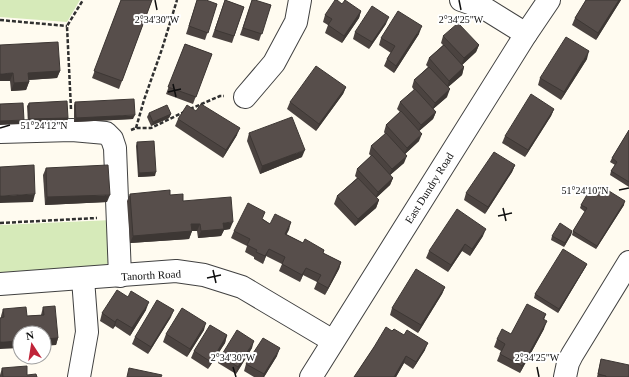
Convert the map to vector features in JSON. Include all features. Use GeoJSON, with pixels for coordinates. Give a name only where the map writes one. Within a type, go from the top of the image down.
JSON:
{"type":"FeatureCollection","features":[{"type":"Feature","properties":{"kind":"street"},"geometry":{"type":"LineString","coordinates":[[245,97],[274,63],[296,22],[300,0]]}},
{"type":"Feature","properties":{"kind":"street"},"geometry":{"type":"LineString","coordinates":[[461,0],[484,8],[526,34]]}},
{"type":"Feature","properties":{"kind":"street","name":"East Dundry Road"},"geometry":{"type":"LineString","coordinates":[[311,377],[526,34],[549,0]]}},
{"type":"Feature","properties":{"kind":"street"},"geometry":{"type":"LineString","coordinates":[[0,132],[72,130],[106,133],[112,139],[116,148],[120,276]]}},
{"type":"Feature","properties":{"kind":"street"},"geometry":{"type":"LineString","coordinates":[[565,377],[568,363],[572,355],[629,262]]}},
{"type":"Feature","properties":{"kind":"street","name":"Tanorth Road"},"geometry":{"type":"LineString","coordinates":[[0,284],[176,272],[204,275],[242,286],[333,341]]}},
{"type":"Feature","properties":{"kind":"street"},"geometry":{"type":"LineString","coordinates":[[79,377],[87,332],[84,278]]}},
{"type":"Feature","properties":{"kind":"path"},"geometry":{"type":"LineString","coordinates":[[72,130],[67,26],[83,0]]}},
{"type":"Feature","properties":{"kind":"path"},"geometry":{"type":"LineString","coordinates":[[136,128],[177,0]]}},
{"type":"Feature","properties":{"kind":"path"},"geometry":{"type":"LineString","coordinates":[[0,20],[67,26]]}},
{"type":"Feature","properties":{"kind":"path"},"geometry":{"type":"LineString","coordinates":[[112,139],[136,128],[151,128],[220,96],[245,97]]}},
{"type":"Feature","properties":{"kind":"path"},"geometry":{"type":"LineString","coordinates":[[0,223],[118,217]]}},
{"type":"Feature","properties":{"kind":"green space"},"geometry":{"type":"Polygon","coordinates":[[[0,0],[80,0],[67,22],[0,17],[0,0]]]}},
{"type":"Feature","properties":{"kind":"green space"},"geometry":{"type":"Polygon","coordinates":[[[112,220],[109,262],[105,266],[0,275],[0,225],[112,220]]]}},
{"type":"Feature","properties":{"kind":"building"},"geometry":{"type":"Polygon","coordinates":[[[121,0],[152,0],[122,81],[94,71],[121,0]]]}},
{"type":"Feature","properties":{"kind":"building"},"geometry":{"type":"Polygon","coordinates":[[[197,0],[206,0],[217,4],[208,33],[189,26],[197,0]]]}},
{"type":"Feature","properties":{"kind":"building"},"geometry":{"type":"Polygon","coordinates":[[[225,0],[244,7],[234,36],[215,30],[225,0]]]}},
{"type":"Feature","properties":{"kind":"building"},"geometry":{"type":"Polygon","coordinates":[[[252,0],[271,5],[262,34],[243,28],[252,0]]]}},
{"type":"Feature","properties":{"kind":"building"},"geometry":{"type":"Polygon","coordinates":[[[335,0],[342,4],[345,0],[361,11],[344,36],[328,25],[332,19],[325,15],[335,0]]]}},
{"type":"Feature","properties":{"kind":"building"},"geometry":{"type":"Polygon","coordinates":[[[586,0],[619,0],[598,33],[575,18],[586,0]]]}},
{"type":"Feature","properties":{"kind":"building"},"geometry":{"type":"Polygon","coordinates":[[[372,6],[389,17],[372,42],[355,32],[372,6]]]}},
{"type":"Feature","properties":{"kind":"building"},"geometry":{"type":"Polygon","coordinates":[[[398,11],[422,26],[396,66],[387,59],[395,46],[381,38],[398,11]]]}},
{"type":"Feature","properties":{"kind":"building"},"geometry":{"type":"Polygon","coordinates":[[[458,23],[479,45],[464,58],[443,36],[458,23]]]}},
{"type":"Feature","properties":{"kind":"building"},"geometry":{"type":"Polygon","coordinates":[[[566,37],[589,51],[564,92],[540,78],[566,37]]]}},
{"type":"Feature","properties":{"kind":"building"},"geometry":{"type":"Polygon","coordinates":[[[58,42],[60,71],[28,73],[29,82],[14,83],[13,73],[0,74],[0,45],[58,42]]]}},
{"type":"Feature","properties":{"kind":"building"},"geometry":{"type":"Polygon","coordinates":[[[185,44],[212,54],[196,97],[168,87],[185,44]]]}},
{"type":"Feature","properties":{"kind":"building"},"geometry":{"type":"Polygon","coordinates":[[[444,45],[464,67],[449,81],[429,58],[444,45]]]}},
{"type":"Feature","properties":{"kind":"building"},"geometry":{"type":"Polygon","coordinates":[[[316,66],[346,87],[319,124],[290,102],[316,66]]]}},
{"type":"Feature","properties":{"kind":"building"},"geometry":{"type":"Polygon","coordinates":[[[429,67],[450,89],[435,103],[414,80],[429,67]]]}},
{"type":"Feature","properties":{"kind":"building"},"geometry":{"type":"Polygon","coordinates":[[[415,89],[436,112],[421,125],[400,102],[415,89]]]}},
{"type":"Feature","properties":{"kind":"building"},"geometry":{"type":"Polygon","coordinates":[[[531,94],[554,109],[528,150],[505,136],[531,94]]]}},
{"type":"Feature","properties":{"kind":"building"},"geometry":{"type":"Polygon","coordinates":[[[134,99],[135,115],[76,118],[75,102],[134,99]]]}},
{"type":"Feature","properties":{"kind":"building"},"geometry":{"type":"Polygon","coordinates":[[[67,101],[68,118],[29,119],[29,103],[67,101]]]}},
{"type":"Feature","properties":{"kind":"building"},"geometry":{"type":"Polygon","coordinates":[[[23,103],[24,120],[0,121],[0,104],[23,103]]]}},
{"type":"Feature","properties":{"kind":"building"},"geometry":{"type":"Polygon","coordinates":[[[201,104],[240,128],[226,150],[178,119],[187,105],[196,111],[201,104]]]}},
{"type":"Feature","properties":{"kind":"building"},"geometry":{"type":"Polygon","coordinates":[[[167,105],[171,114],[153,122],[149,113],[167,105]]]}},
{"type":"Feature","properties":{"kind":"building"},"geometry":{"type":"Polygon","coordinates":[[[401,111],[422,134],[407,148],[386,125],[401,111]]]}},
{"type":"Feature","properties":{"kind":"building"},"geometry":{"type":"Polygon","coordinates":[[[292,117],[305,150],[262,166],[249,133],[292,117]]]}},
{"type":"Feature","properties":{"kind":"building"},"geometry":{"type":"Polygon","coordinates":[[[629,130],[629,182],[611,171],[617,162],[612,158],[629,130]]]}},
{"type":"Feature","properties":{"kind":"building"},"geometry":{"type":"Polygon","coordinates":[[[386,133],[407,156],[392,169],[371,146],[386,133]]]}},
{"type":"Feature","properties":{"kind":"building"},"geometry":{"type":"Polygon","coordinates":[[[154,141],[156,172],[139,173],[137,142],[154,141]]]}},
{"type":"Feature","properties":{"kind":"building"},"geometry":{"type":"Polygon","coordinates":[[[494,152],[515,165],[488,207],[466,193],[494,152]]]}},
{"type":"Feature","properties":{"kind":"building"},"geometry":{"type":"Polygon","coordinates":[[[372,155],[393,178],[378,192],[357,169],[372,155]]]}},
{"type":"Feature","properties":{"kind":"building"},"geometry":{"type":"Polygon","coordinates":[[[34,165],[35,194],[0,196],[0,167],[34,165]]]}},
{"type":"Feature","properties":{"kind":"building"},"geometry":{"type":"Polygon","coordinates":[[[108,165],[110,195],[47,197],[46,168],[108,165]]]}},
{"type":"Feature","properties":{"kind":"building"},"geometry":{"type":"Polygon","coordinates":[[[358,178],[379,200],[358,219],[337,196],[358,178]]]}},
{"type":"Feature","properties":{"kind":"building"},"geometry":{"type":"Polygon","coordinates":[[[601,186],[625,201],[597,246],[573,231],[587,208],[581,205],[588,193],[594,197],[601,186]]]}},
{"type":"Feature","properties":{"kind":"building"},"geometry":{"type":"Polygon","coordinates":[[[170,190],[170,195],[183,194],[183,201],[231,197],[233,222],[223,223],[224,229],[201,231],[200,224],[191,224],[192,231],[133,236],[130,194],[170,190]]]}},
{"type":"Feature","properties":{"kind":"building"},"geometry":{"type":"Polygon","coordinates":[[[248,203],[265,212],[262,219],[270,224],[275,214],[291,222],[285,234],[303,243],[305,239],[324,250],[323,253],[341,262],[328,288],[317,282],[321,275],[306,268],[302,275],[282,264],[285,257],[269,249],[265,256],[256,252],[257,250],[247,245],[250,239],[234,231],[248,203]]]}},
{"type":"Feature","properties":{"kind":"building"},"geometry":{"type":"Polygon","coordinates":[[[457,209],[486,229],[472,249],[465,244],[451,265],[429,251],[457,209]]]}},
{"type":"Feature","properties":{"kind":"building"},"geometry":{"type":"Polygon","coordinates":[[[560,223],[572,231],[565,243],[552,236],[560,223]]]}},
{"type":"Feature","properties":{"kind":"building"},"geometry":{"type":"Polygon","coordinates":[[[563,249],[587,264],[559,309],[535,294],[563,249]]]}},
{"type":"Feature","properties":{"kind":"building"},"geometry":{"type":"Polygon","coordinates":[[[416,269],[445,287],[421,325],[392,308],[416,269]]]}},
{"type":"Feature","properties":{"kind":"building"},"geometry":{"type":"Polygon","coordinates":[[[117,290],[128,297],[131,291],[149,302],[132,328],[117,319],[115,322],[102,313],[117,290]]]}},
{"type":"Feature","properties":{"kind":"building"},"geometry":{"type":"Polygon","coordinates":[[[157,300],[174,310],[151,347],[135,337],[157,300]]]}},
{"type":"Feature","properties":{"kind":"building"},"geometry":{"type":"Polygon","coordinates":[[[527,304],[546,314],[543,319],[547,321],[522,366],[500,354],[505,344],[497,339],[502,329],[511,334],[527,304]]]}},
{"type":"Feature","properties":{"kind":"building"},"geometry":{"type":"Polygon","coordinates":[[[55,306],[58,338],[52,338],[52,325],[12,325],[12,341],[0,342],[0,318],[4,317],[3,309],[26,307],[27,316],[44,315],[43,307],[55,306]]]}},
{"type":"Feature","properties":{"kind":"building"},"geometry":{"type":"Polygon","coordinates":[[[182,308],[206,323],[190,349],[166,334],[182,308]]]}},
{"type":"Feature","properties":{"kind":"building"},"geometry":{"type":"Polygon","coordinates":[[[210,325],[227,335],[211,362],[194,351],[210,325]]]}},
{"type":"Feature","properties":{"kind":"building"},"geometry":{"type":"Polygon","coordinates":[[[386,327],[392,331],[394,329],[404,335],[407,330],[428,343],[416,362],[406,356],[394,377],[354,377],[374,347],[386,327]]]}},
{"type":"Feature","properties":{"kind":"building"},"geometry":{"type":"Polygon","coordinates":[[[237,330],[254,341],[238,367],[221,356],[237,330]]]}},
{"type":"Feature","properties":{"kind":"building"},"geometry":{"type":"Polygon","coordinates":[[[263,338],[280,348],[264,374],[246,364],[263,338]]]}},
{"type":"Feature","properties":{"kind":"building"},"geometry":{"type":"Polygon","coordinates":[[[601,359],[629,365],[629,377],[606,377],[598,374],[601,359]]]}},
{"type":"Feature","properties":{"kind":"building"},"geometry":{"type":"Polygon","coordinates":[[[27,366],[27,375],[36,374],[37,377],[3,377],[2,368],[27,366]]]}},
{"type":"Feature","properties":{"kind":"building"},"geometry":{"type":"Polygon","coordinates":[[[129,368],[162,375],[161,377],[127,377],[129,368]]]}}]}
